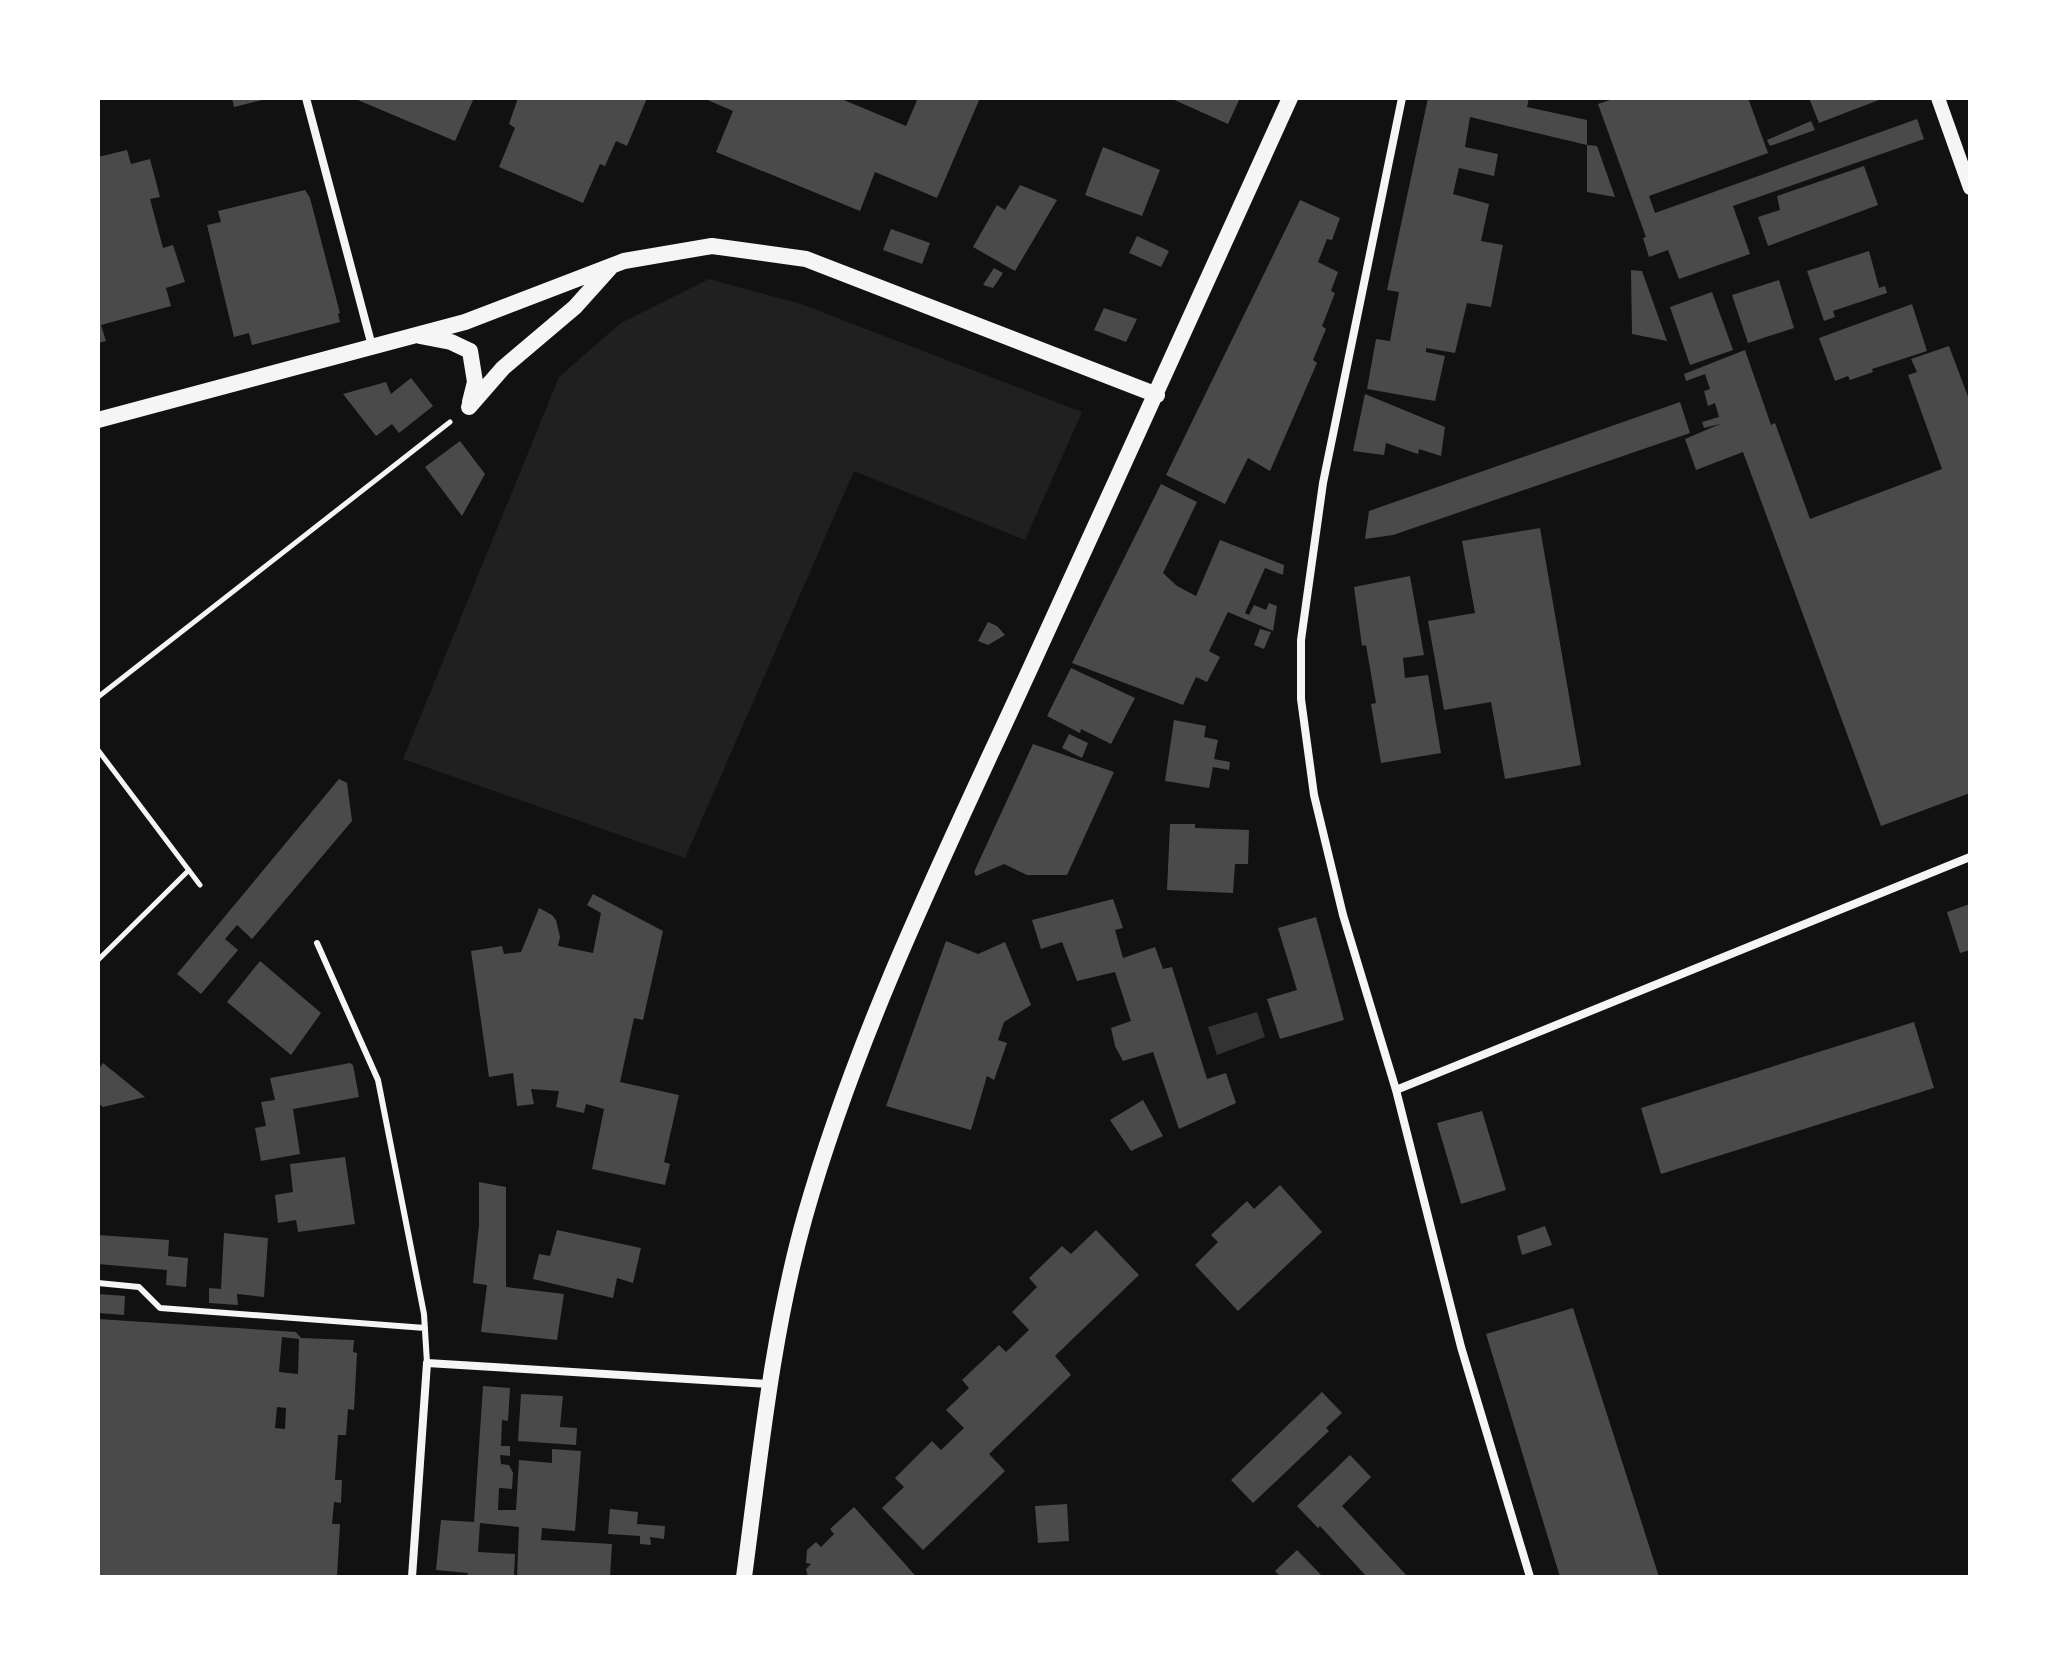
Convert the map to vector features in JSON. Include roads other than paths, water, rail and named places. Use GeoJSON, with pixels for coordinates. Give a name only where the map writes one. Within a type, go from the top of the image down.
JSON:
{"type":"FeatureCollection","features":[{"type":"Feature","properties":{"kind":"main road"},"geometry":{"type":"LineString","coordinates":[[744,1577],[770,1384],[788,1284],[805,1217],[861,1047],[925,892],[1157,395],[1290,98]]}},
{"type":"Feature","properties":{"kind":"main road"},"geometry":{"type":"LineString","coordinates":[[98,420],[465,322],[624,261],[712,246],[806,259],[1157,395]]}},
{"type":"Feature","properties":{"kind":"main road"},"geometry":{"type":"LineString","coordinates":[[413,335],[451,342],[470,351],[475,382],[469,407],[503,368],[575,307],[612,266]]}},
{"type":"Feature","properties":{"kind":"street"},"geometry":{"type":"LineString","coordinates":[[306,98],[372,346]]}},
{"type":"Feature","properties":{"kind":"street"},"geometry":{"type":"LineString","coordinates":[[1402,98],[1323,483],[1301,655],[1301,699],[1314,795],[1343,915],[1396,1090],[1461,1347],[1530,1577]]}},
{"type":"Feature","properties":{"kind":"street"},"geometry":{"type":"LineString","coordinates":[[1938,98],[1970,188]]}},
{"type":"Feature","properties":{"kind":"street"},"geometry":{"type":"LineString","coordinates":[[1396,1090],[1970,857]]}},
{"type":"Feature","properties":{"kind":"street"},"geometry":{"type":"LineString","coordinates":[[412,1577],[427,1363],[770,1384]]}},
{"type":"Feature","properties":{"kind":"lane"},"geometry":{"type":"LineString","coordinates":[[317,943],[378,1080],[425,1328],[427,1363]]}},
{"type":"Feature","properties":{"kind":"lane"},"geometry":{"type":"LineString","coordinates":[[98,1283],[139,1287],[160,1308],[425,1328]]}}]}
